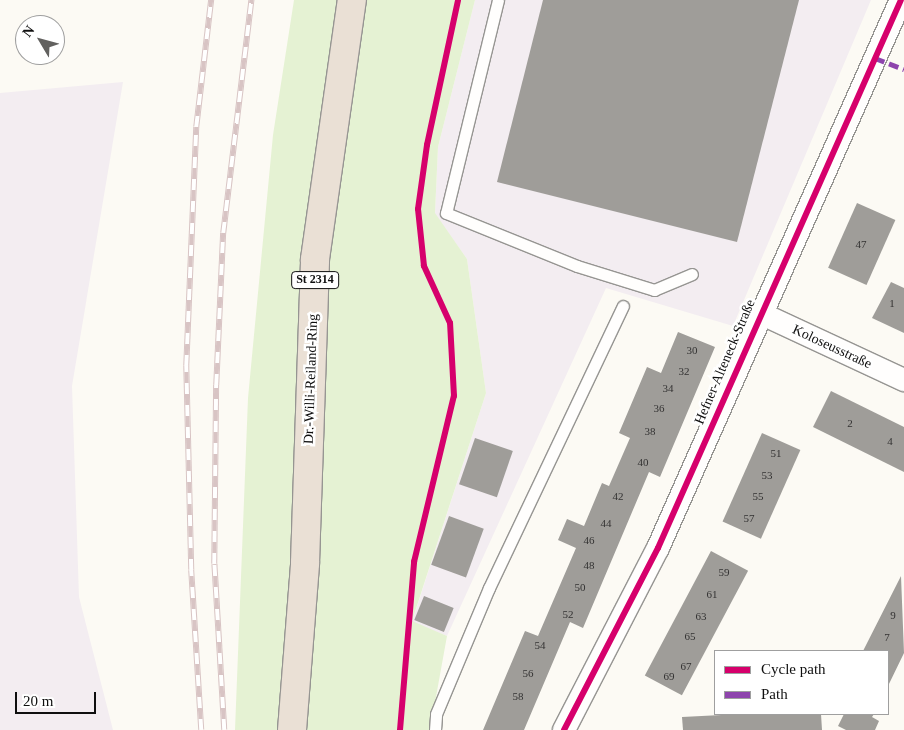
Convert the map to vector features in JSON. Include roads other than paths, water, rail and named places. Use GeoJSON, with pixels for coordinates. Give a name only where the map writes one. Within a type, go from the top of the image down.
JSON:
{"type":"FeatureCollection","features":[{"type":"Feature","properties":{"kind":"highway","name":"Dr.-Willi-Reiland-Ring"},"geometry":{"type":"LineString","coordinates":[[292,730],[304,563],[315,260],[352,0]]}},
{"type":"Feature","properties":{"kind":"street","name":"Hefner-Alteneck-Straße"},"geometry":{"type":"LineString","coordinates":[[564,730],[658,548],[760,313],[901,0]]}},
{"type":"Feature","properties":{"kind":"street","name":"Koloseusstraße"},"geometry":{"type":"LineString","coordinates":[[760,313],[904,380]]}},
{"type":"Feature","properties":{"kind":"lane"},"geometry":{"type":"LineString","coordinates":[[498,0],[446,213],[577,266],[654,290],[692,274]]}},
{"type":"Feature","properties":{"kind":"lane"},"geometry":{"type":"LineString","coordinates":[[435,730],[436,714],[489,588],[623,306]]}},
{"type":"Feature","properties":{"kind":"railway"},"geometry":{"type":"LineString","coordinates":[[201,730],[191,570],[186,366],[196,127],[211,0]]}},
{"type":"Feature","properties":{"kind":"railway"},"geometry":{"type":"LineString","coordinates":[[224,730],[214,564],[216,385],[223,233],[251,0]]}}]}
